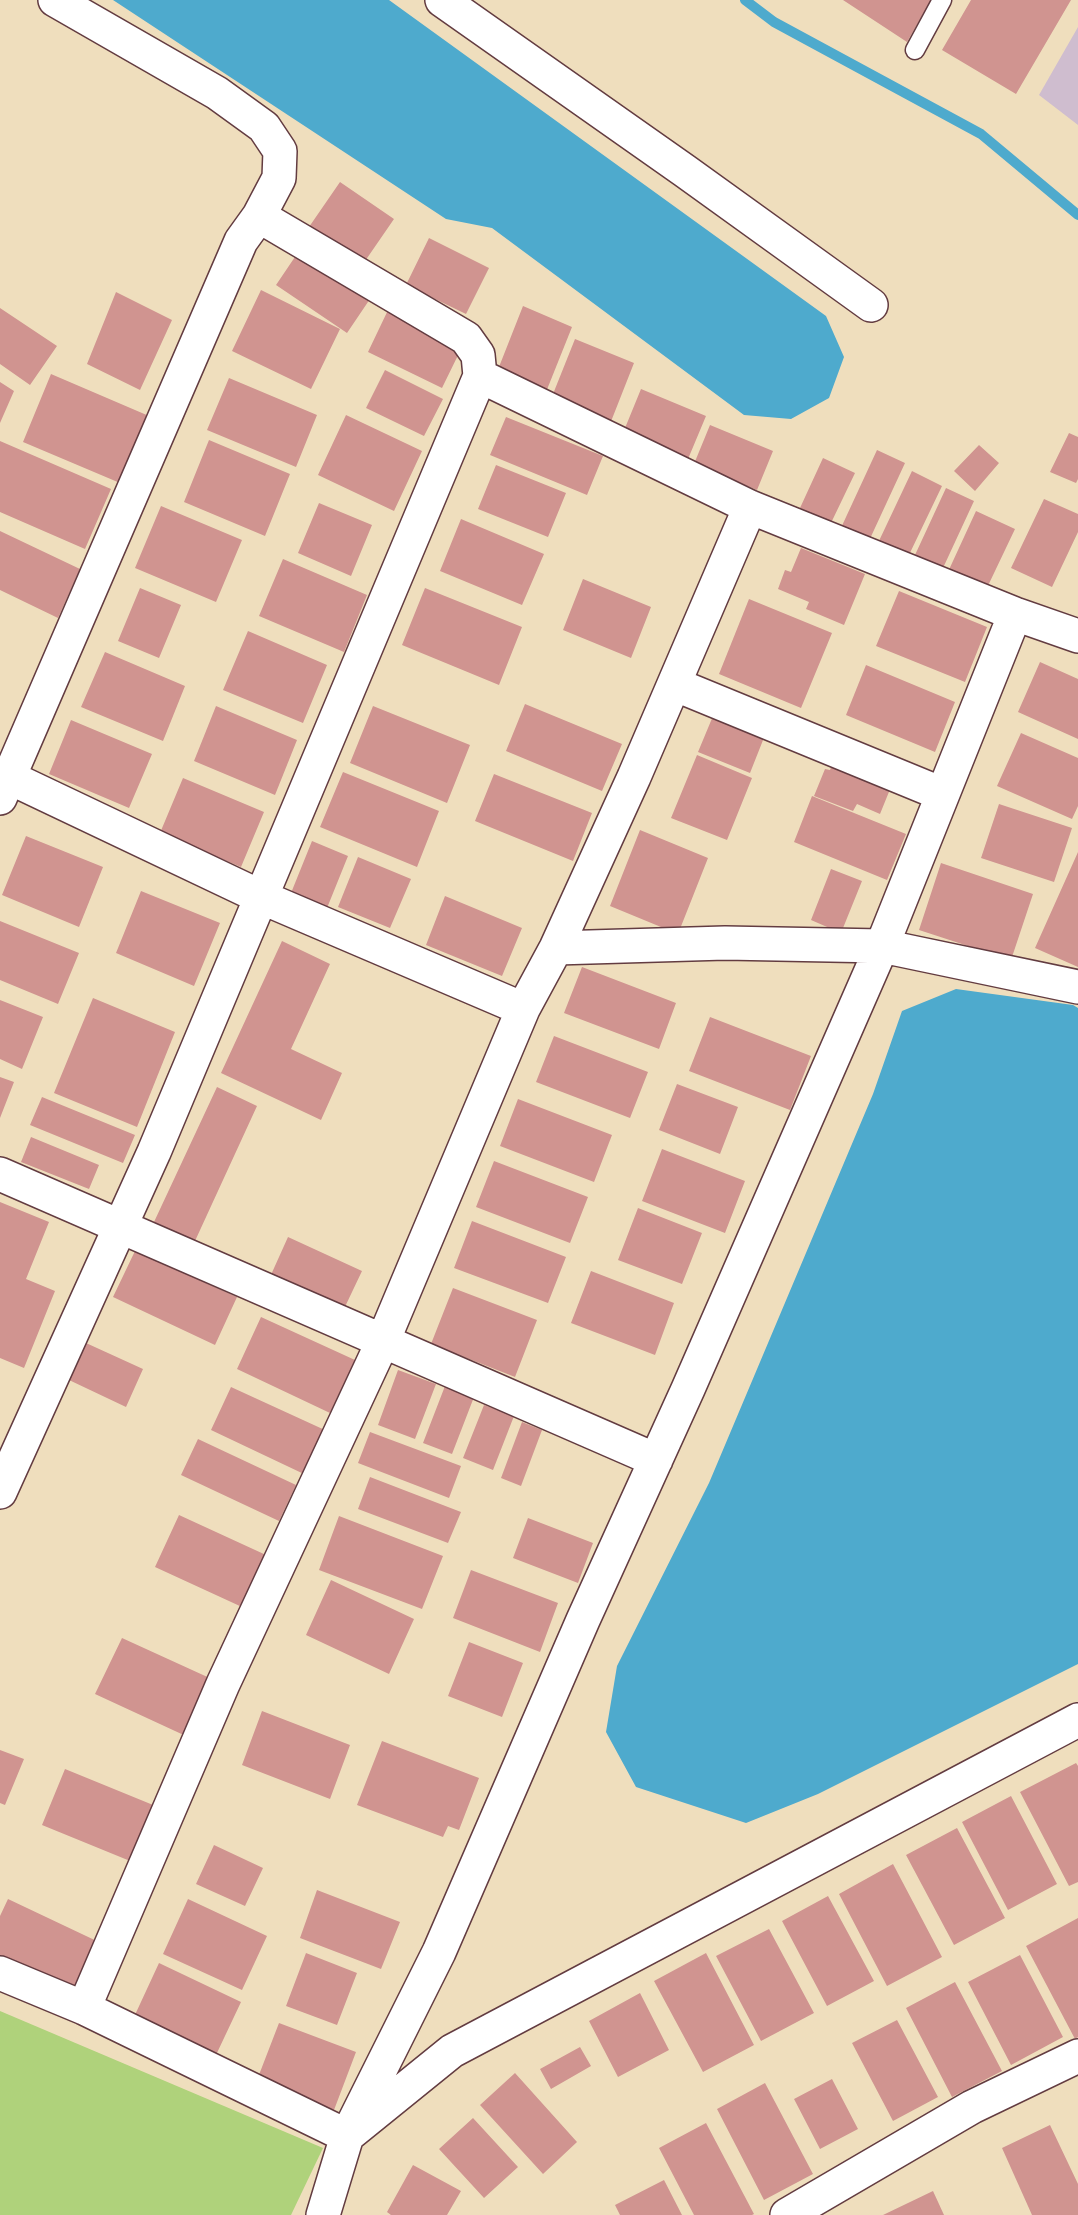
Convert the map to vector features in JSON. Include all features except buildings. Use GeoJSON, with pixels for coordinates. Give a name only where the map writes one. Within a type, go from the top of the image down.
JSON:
{"type":"FeatureCollection","features":[{"type":"Feature","properties":{"kind":"street"},"geometry":{"type":"LineString","coordinates":[[55,0],[217,93],[264,127],[280,151],[279,178],[259,216],[241,241],[3,782],[261,897],[523,1009]]}},
{"type":"Feature","properties":{"kind":"street"},"geometry":{"type":"LineString","coordinates":[[442,0],[871,305]]}},
{"type":"Feature","properties":{"kind":"street"},"geometry":{"type":"LineString","coordinates":[[0,1492],[154,1152],[480,376],[478,355],[466,338],[259,216]]}},
{"type":"Feature","properties":{"kind":"street"},"geometry":{"type":"LineString","coordinates":[[480,376],[750,507],[1016,614],[1078,636]]}},
{"type":"Feature","properties":{"kind":"street"},"geometry":{"type":"LineString","coordinates":[[84,2008],[223,1684],[383,1341],[523,1009],[556,948],[750,507]]}},
{"type":"Feature","properties":{"kind":"street"},"geometry":{"type":"LineString","coordinates":[[323,2215],[347,2136],[439,1952],[583,1620],[656,1460],[882,946],[1016,614]]}},
{"type":"Feature","properties":{"kind":"street"},"geometry":{"type":"LineString","coordinates":[[674,684],[942,794]]}},
{"type":"Feature","properties":{"kind":"street"},"geometry":{"type":"LineString","coordinates":[[556,948],[725,944],[882,946],[1078,987]]}},
{"type":"Feature","properties":{"kind":"street"},"geometry":{"type":"LineString","coordinates":[[0,1174],[656,1460]]}},
{"type":"Feature","properties":{"kind":"street"},"geometry":{"type":"LineString","coordinates":[[347,2136],[452,2051],[1078,1720]]}},
{"type":"Feature","properties":{"kind":"street"},"geometry":{"type":"LineString","coordinates":[[0,1973],[84,2008],[347,2136]]}},
{"type":"Feature","properties":{"kind":"street"},"geometry":{"type":"LineString","coordinates":[[787,2215],[972,2107],[1078,2056]]}},
{"type":"Feature","properties":{"kind":"lane"},"geometry":{"type":"LineString","coordinates":[[915,50],[942,0]]}},
{"type":"Feature","properties":{"kind":"shaded area"},"geometry":{"type":"Polygon","coordinates":[[[1078,27],[1078,125],[1039,95],[1078,27]]]}},
{"type":"Feature","properties":{"kind":"green space"},"geometry":{"type":"Polygon","coordinates":[[[0,2011],[323,2148],[291,2215],[0,2215],[0,2011]]]}},
{"type":"Feature","properties":{"kind":"water"},"geometry":{"type":"Polygon","coordinates":[[[113,0],[389,0],[826,316],[844,357],[829,398],[791,419],[744,415],[492,228],[446,219],[113,0]]]}},
{"type":"Feature","properties":{"kind":"water"},"geometry":{"type":"Polygon","coordinates":[[[956,989],[1073,1005],[1078,1008],[1078,1664],[818,1794],[746,1823],[636,1787],[606,1732],[617,1666],[709,1483],[873,1094],[902,1011],[956,989]]]}},
{"type":"Feature","properties":{"kind":"waterway"},"geometry":{"type":"LineString","coordinates":[[745,0],[774,22],[981,134],[1078,215]]}}]}
